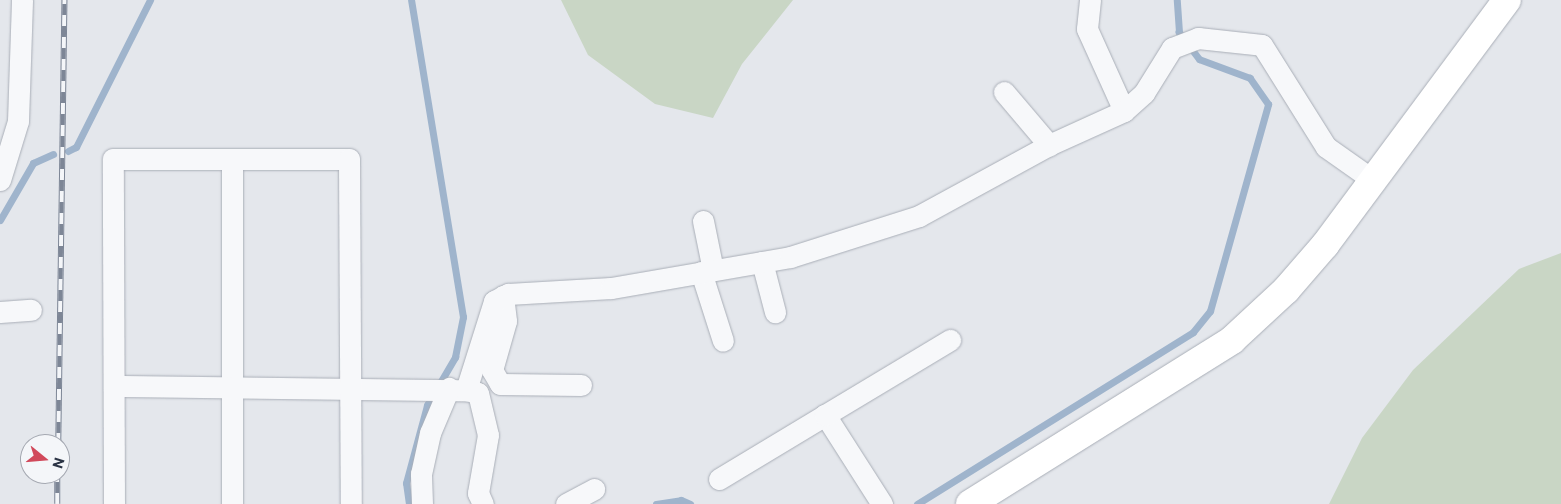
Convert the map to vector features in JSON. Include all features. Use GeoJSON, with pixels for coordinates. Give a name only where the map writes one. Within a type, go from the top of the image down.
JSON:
{"type":"FeatureCollection","features":[{"type":"Feature","properties":{"kind":"street"},"geometry":{"type":"LineString","coordinates":[[0,180],[18,121],[22,0]]}},
{"type":"Feature","properties":{"kind":"street"},"geometry":{"type":"LineString","coordinates":[[1090,0],[1087,29],[1124,111]]}},
{"type":"Feature","properties":{"kind":"street"},"geometry":{"type":"LineString","coordinates":[[970,504],[1232,340],[1286,290],[1373,180],[1508,0]]}},
{"type":"Feature","properties":{"kind":"street"},"geometry":{"type":"LineString","coordinates":[[422,504],[421,474],[430,433],[447,388],[494,301],[503,296],[611,288],[762,262],[790,256],[919,216],[1049,146],[1124,111],[1144,93],[1172,48],[1198,38],[1262,45],[1326,147],[1373,180]]}},
{"type":"Feature","properties":{"kind":"street"},"geometry":{"type":"LineString","coordinates":[[1004,92],[1049,146]]}},
{"type":"Feature","properties":{"kind":"street"},"geometry":{"type":"LineString","coordinates":[[114,504],[113,159],[349,159],[351,504]]}},
{"type":"Feature","properties":{"kind":"street"},"geometry":{"type":"LineString","coordinates":[[232,159],[232,504]]}},
{"type":"Feature","properties":{"kind":"street"},"geometry":{"type":"LineString","coordinates":[[703,221],[707,271],[723,341]]}},
{"type":"Feature","properties":{"kind":"street"},"geometry":{"type":"LineString","coordinates":[[762,262],[775,312]]}},
{"type":"Feature","properties":{"kind":"street"},"geometry":{"type":"LineString","coordinates":[[503,296],[506,321],[492,370],[500,384],[581,385]]}},
{"type":"Feature","properties":{"kind":"street"},"geometry":{"type":"LineString","coordinates":[[0,312],[30,310]]}},
{"type":"Feature","properties":{"kind":"street"},"geometry":{"type":"LineString","coordinates":[[719,479],[950,340]]}},
{"type":"Feature","properties":{"kind":"street"},"geometry":{"type":"LineString","coordinates":[[114,386],[349,386],[447,388],[478,393],[488,435],[478,493],[483,504]]}},
{"type":"Feature","properties":{"kind":"street"},"geometry":{"type":"LineString","coordinates":[[825,415],[882,504]]}},
{"type":"Feature","properties":{"kind":"street"},"geometry":{"type":"LineString","coordinates":[[566,504],[594,489]]}},
{"type":"Feature","properties":{"kind":"green space"},"geometry":{"type":"Polygon","coordinates":[[[561,0],[793,0],[742,64],[713,118],[655,104],[588,55],[561,0]]]}},
{"type":"Feature","properties":{"kind":"green space"},"geometry":{"type":"Polygon","coordinates":[[[1561,253],[1561,504],[1329,504],[1362,438],[1413,370],[1519,269],[1561,253]]]}},
{"type":"Feature","properties":{"kind":"waterway"},"geometry":{"type":"LineString","coordinates":[[68,151],[76,147],[150,0]]}},
{"type":"Feature","properties":{"kind":"waterway"},"geometry":{"type":"LineString","coordinates":[[409,504],[406,483],[427,405],[455,357],[463,317],[411,0]]}},
{"type":"Feature","properties":{"kind":"waterway"},"geometry":{"type":"LineString","coordinates":[[917,504],[1193,332],[1210,311],[1268,104],[1250,78],[1199,59],[1179,32],[1177,0]]}},
{"type":"Feature","properties":{"kind":"waterway"},"geometry":{"type":"LineString","coordinates":[[0,220],[33,163],[53,154]]}},
{"type":"Feature","properties":{"kind":"waterway"},"geometry":{"type":"LineString","coordinates":[[656,504],[681,500],[690,504]]}},
{"type":"Feature","properties":{"kind":"railway"},"geometry":{"type":"LineString","coordinates":[[58,434],[64,0]]}},
{"type":"Feature","properties":{"kind":"railway"},"geometry":{"type":"LineString","coordinates":[[57,484],[57,504]]}}]}
